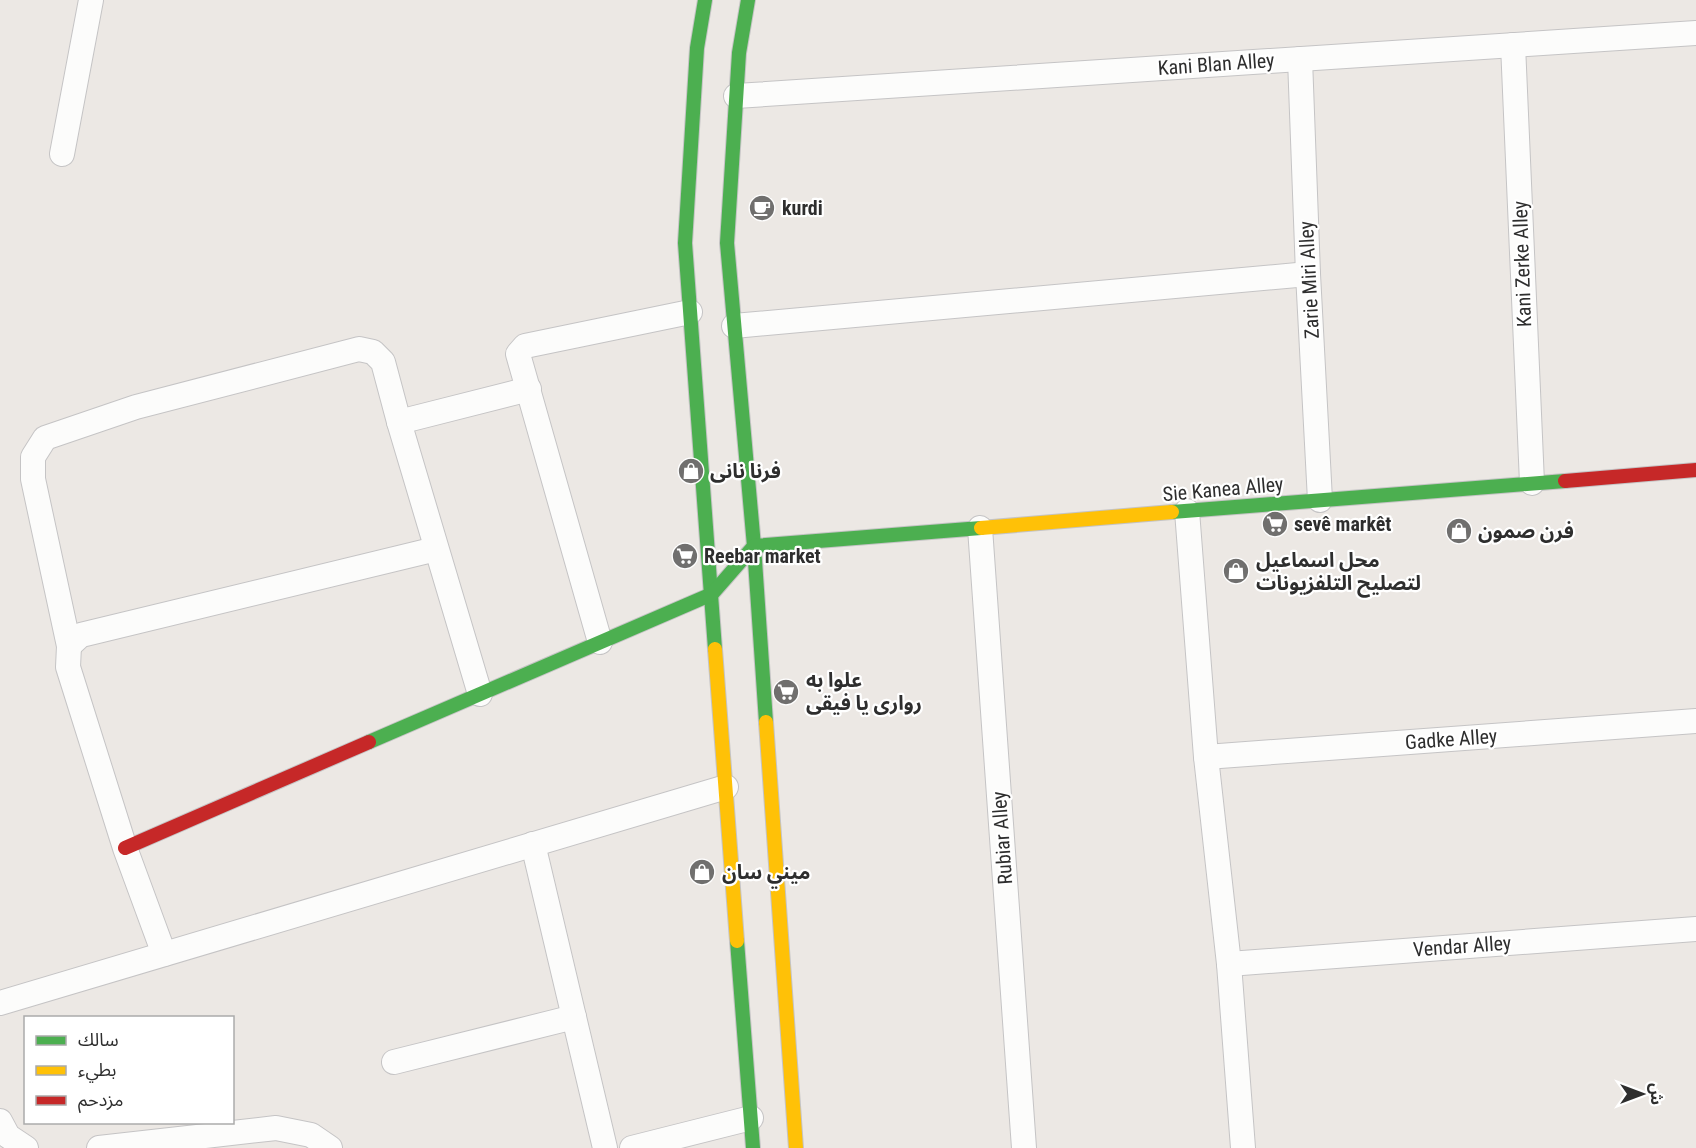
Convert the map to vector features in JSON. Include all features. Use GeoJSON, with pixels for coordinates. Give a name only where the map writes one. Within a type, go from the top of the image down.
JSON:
{"type":"FeatureCollection","features":[{"type":"Feature","properties":{"kind":"main road"},"geometry":{"type":"LineString","coordinates":[[705,0],[697,48],[685,243],[753,1148]]}},
{"type":"Feature","properties":{"kind":"main road"},"geometry":{"type":"LineString","coordinates":[[748,0],[738,53],[727,243],[754,546],[796,1148]]}},
{"type":"Feature","properties":{"kind":"main road","name":"Sie Kanea Alley"},"geometry":{"type":"LineString","coordinates":[[754,546],[1696,470]]}},
{"type":"Feature","properties":{"kind":"main road"},"geometry":{"type":"LineString","coordinates":[[125,848],[712,594],[754,546]]}},
{"type":"Feature","properties":{"kind":"street"},"geometry":{"type":"LineString","coordinates":[[62,154],[91,0]]}},
{"type":"Feature","properties":{"kind":"street","name":"Kani Blan Alley"},"geometry":{"type":"LineString","coordinates":[[736,96],[1696,33]]}},
{"type":"Feature","properties":{"kind":"street","name":"Kani Zerke Alley"},"geometry":{"type":"LineString","coordinates":[[1513,45],[1532,483]]}},
{"type":"Feature","properties":{"kind":"street","name":"Zarie Miri Alley"},"geometry":{"type":"LineString","coordinates":[[1300,59],[1320,500]]}},
{"type":"Feature","properties":{"kind":"street"},"geometry":{"type":"LineString","coordinates":[[734,327],[1308,273]]}},
{"type":"Feature","properties":{"kind":"street"},"geometry":{"type":"LineString","coordinates":[[600,642],[518,354],[525,346],[690,312]]}},
{"type":"Feature","properties":{"kind":"street"},"geometry":{"type":"LineString","coordinates":[[164,954],[125,848],[68,667],[69,646],[33,479],[33,457],[45,438],[136,407],[359,349],[373,352],[383,362],[480,694]]}},
{"type":"Feature","properties":{"kind":"street"},"geometry":{"type":"LineString","coordinates":[[399,422],[529,389]]}},
{"type":"Feature","properties":{"kind":"street"},"geometry":{"type":"LineString","coordinates":[[1187,511],[1206,757],[1229,964],[1243,1148]]}},
{"type":"Feature","properties":{"kind":"street","name":"Rubiar Alley"},"geometry":{"type":"LineString","coordinates":[[980,528],[1024,1148]]}},
{"type":"Feature","properties":{"kind":"street"},"geometry":{"type":"LineString","coordinates":[[69,646],[81,635],[436,549]]}},
{"type":"Feature","properties":{"kind":"street","name":"Gadke Alley"},"geometry":{"type":"LineString","coordinates":[[1206,757],[1696,721]]}},
{"type":"Feature","properties":{"kind":"street"},"geometry":{"type":"LineString","coordinates":[[0,1002],[726,787]]}},
{"type":"Feature","properties":{"kind":"street"},"geometry":{"type":"LineString","coordinates":[[533,844],[605,1148]]}},
{"type":"Feature","properties":{"kind":"street","name":"Vendar Alley"},"geometry":{"type":"LineString","coordinates":[[1229,964],[1696,929]]}},
{"type":"Feature","properties":{"kind":"street"},"geometry":{"type":"LineString","coordinates":[[394,1062],[574,1017]]}},
{"type":"Feature","properties":{"kind":"street"},"geometry":{"type":"LineString","coordinates":[[632,1148],[751,1119]]}},
{"type":"Feature","properties":{"kind":"street"},"geometry":{"type":"LineString","coordinates":[[0,1121],[8,1136],[26,1148]]}},
{"type":"Feature","properties":{"kind":"street"},"geometry":{"type":"LineString","coordinates":[[99,1148],[276,1128],[311,1135],[330,1148]]}},
{"type":"Feature","properties":{"kind":"traffic: fast"},"geometry":{"type":"LineString","coordinates":[[705,0],[697,48],[685,243],[715,649]]}},
{"type":"Feature","properties":{"kind":"traffic: fast"},"geometry":{"type":"LineString","coordinates":[[748,0],[739,53],[727,243],[754,546],[766,722]]}},
{"type":"Feature","properties":{"kind":"traffic: fast"},"geometry":{"type":"LineString","coordinates":[[1172,512],[1565,481]]}},
{"type":"Feature","properties":{"kind":"traffic: fast"},"geometry":{"type":"LineString","coordinates":[[369,742],[712,594],[754,546],[981,528]]}},
{"type":"Feature","properties":{"kind":"traffic: fast"},"geometry":{"type":"LineString","coordinates":[[737,941],[753,1148]]}},
{"type":"Feature","properties":{"kind":"traffic: slow"},"geometry":{"type":"LineString","coordinates":[[981,528],[1172,512]]}},
{"type":"Feature","properties":{"kind":"traffic: slow"},"geometry":{"type":"LineString","coordinates":[[715,649],[737,941]]}},
{"type":"Feature","properties":{"kind":"traffic: slow"},"geometry":{"type":"LineString","coordinates":[[766,722],[796,1148]]}},
{"type":"Feature","properties":{"kind":"traffic: jam"},"geometry":{"type":"LineString","coordinates":[[1565,481],[1696,470]]}},
{"type":"Feature","properties":{"kind":"traffic: jam"},"geometry":{"type":"LineString","coordinates":[[125,848],[369,742]]}},
{"type":"Feature","properties":{"kind":"place","name":"kurdi"},"geometry":{"type":"Point","coordinates":[762,208]}},
{"type":"Feature","properties":{"kind":"place","name":"فرنا نانى"},"geometry":{"type":"Point","coordinates":[691,471]}},
{"type":"Feature","properties":{"kind":"place","name":"sevê markêt"},"geometry":{"type":"Point","coordinates":[1275,524]}},
{"type":"Feature","properties":{"kind":"place","name":"فرن صمون"},"geometry":{"type":"Point","coordinates":[1459,531]}},
{"type":"Feature","properties":{"kind":"place","name":"Reebar market"},"geometry":{"type":"Point","coordinates":[685,556]}},
{"type":"Feature","properties":{"kind":"place","name":"محل اسماعيل لتصليح التلفزيونات"},"geometry":{"type":"Point","coordinates":[1236,571]}},
{"type":"Feature","properties":{"kind":"place","name":"علوا به رواری یا فیقی"},"geometry":{"type":"Point","coordinates":[786,692]}},
{"type":"Feature","properties":{"kind":"place","name":"ميني سان"},"geometry":{"type":"Point","coordinates":[702,872]}}]}
